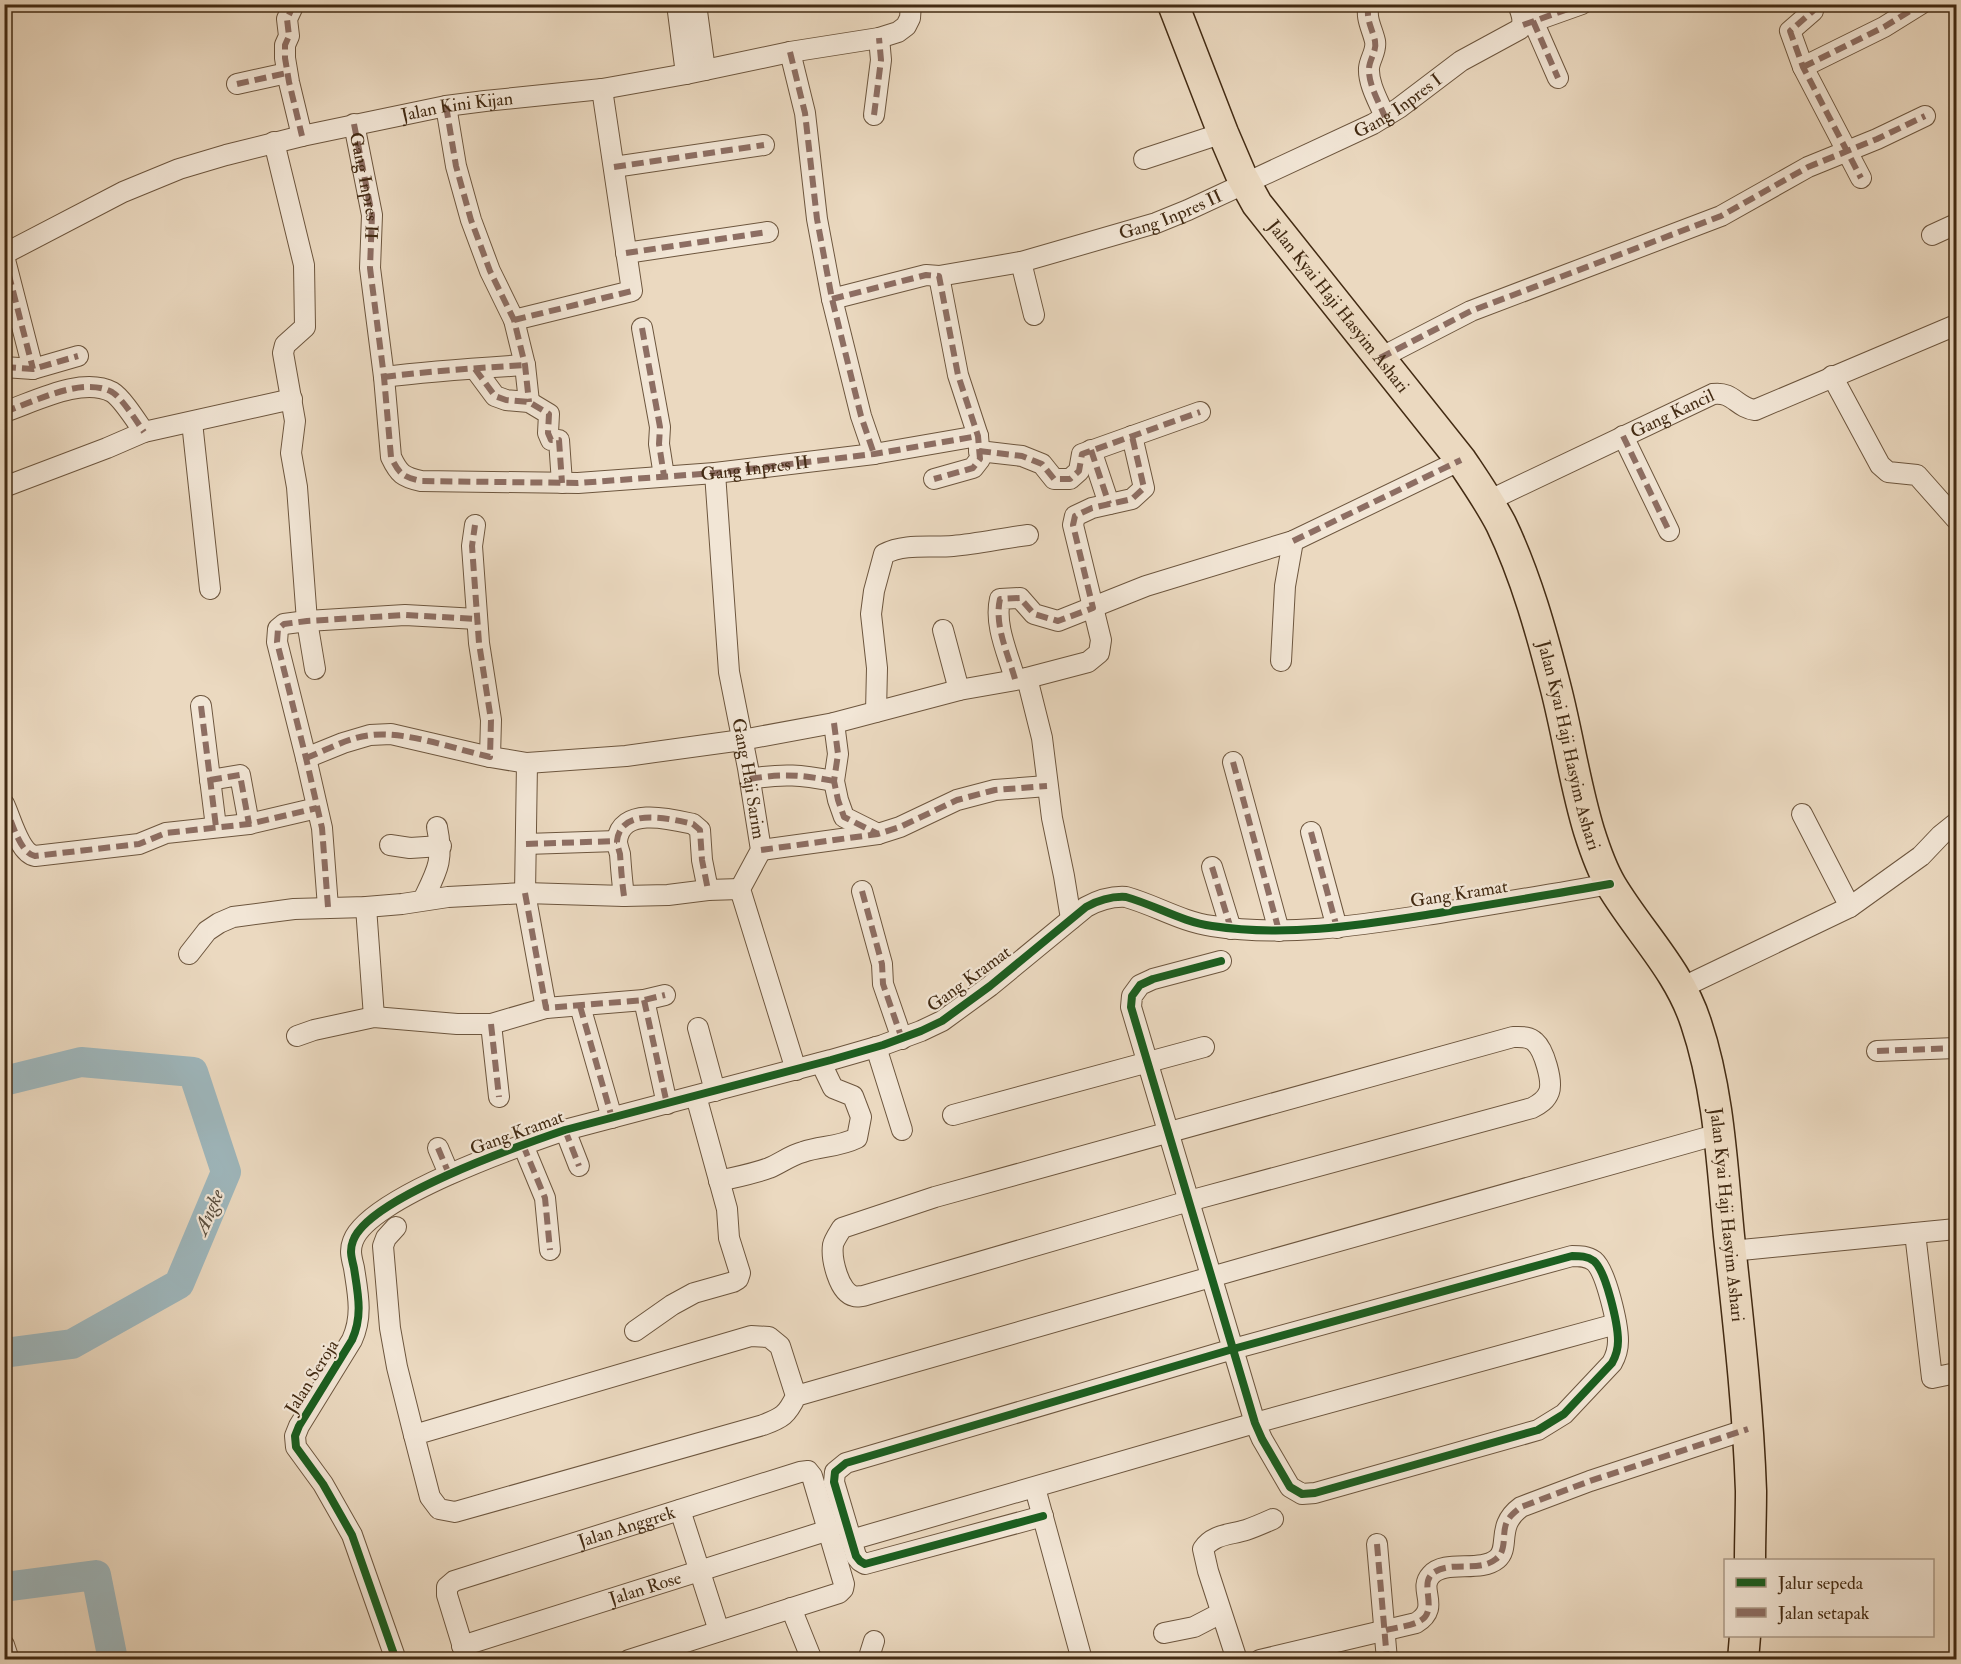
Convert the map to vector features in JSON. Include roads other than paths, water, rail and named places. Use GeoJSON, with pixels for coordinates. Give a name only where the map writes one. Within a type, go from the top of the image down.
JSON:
{"type":"FeatureCollection","features":[{"type":"Feature","properties":{"kind":"main road","name":"Jalan Kyai Haji Hasyim Ashari"},"geometry":{"type":"LineString","coordinates":[[1173,4],[1223,133],[1245,184],[1257,204],[1461,460],[1502,526],[1543,638],[1597,856],[1610,884],[1660,954],[1681,988],[1696,1022],[1705,1054],[1719,1134],[1731,1251],[1748,1429],[1751,1492],[1750,1559]]}},
{"type":"Feature","properties":{"kind":"main road"},"geometry":{"type":"LineString","coordinates":[[1743,1659],[1745,1637]]}},
{"type":"Feature","properties":{"kind":"street"},"geometry":{"type":"LineString","coordinates":[[294,4],[287,19],[289,36],[285,45],[285,57],[303,136]]}},
{"type":"Feature","properties":{"kind":"street"},"geometry":{"type":"LineString","coordinates":[[677,4],[691,39],[695,72]]}},
{"type":"Feature","properties":{"kind":"street"},"geometry":{"type":"LineString","coordinates":[[691,39],[696,4]]}},
{"type":"Feature","properties":{"kind":"street","name":"Jalan Kini Kijan"},"geometry":{"type":"LineString","coordinates":[[4,255],[150,180],[179,169],[274,142],[446,106],[602,89],[790,52],[879,38],[898,32],[906,26],[910,18],[911,4]]}},
{"type":"Feature","properties":{"kind":"street"},"geometry":{"type":"LineString","coordinates":[[1370,4],[1368,19],[1375,43],[1369,78],[1385,117]]}},
{"type":"Feature","properties":{"kind":"street"},"geometry":{"type":"LineString","coordinates":[[1518,4],[1558,78]]}},
{"type":"Feature","properties":{"kind":"street","name":"Gang Inpres I"},"geometry":{"type":"LineString","coordinates":[[1245,184],[1385,117],[1452,66],[1514,34],[1528,23],[1582,4]]}},
{"type":"Feature","properties":{"kind":"street"},"geometry":{"type":"LineString","coordinates":[[1809,4],[1813,11],[1790,31],[1803,67],[1861,178]]}},
{"type":"Feature","properties":{"kind":"street"},"geometry":{"type":"LineString","coordinates":[[1803,67],[1884,27],[1922,4]]}},
{"type":"Feature","properties":{"kind":"street"},"geometry":{"type":"LineString","coordinates":[[874,115],[881,60],[879,38]]}},
{"type":"Feature","properties":{"kind":"street"},"geometry":{"type":"LineString","coordinates":[[790,52],[805,113],[817,219],[832,299],[861,416],[874,454]]}},
{"type":"Feature","properties":{"kind":"street"},"geometry":{"type":"LineString","coordinates":[[237,84],[287,73]]}},
{"type":"Feature","properties":{"kind":"street"},"geometry":{"type":"LineString","coordinates":[[514,320],[632,291],[602,89]]}},
{"type":"Feature","properties":{"kind":"street"},"geometry":{"type":"LineString","coordinates":[[446,106],[456,166],[471,220],[490,271],[514,320],[525,365],[529,402]]}},
{"type":"Feature","properties":{"kind":"street"},"geometry":{"type":"LineString","coordinates":[[1380,358],[1471,311],[1721,216],[1809,167],[1925,116]]}},
{"type":"Feature","properties":{"kind":"street","name":"Gang Inpres II"},"geometry":{"type":"LineString","coordinates":[[354,124],[372,215],[370,268],[392,457],[397,469],[406,477],[421,481],[578,483],[715,473],[979,443],[1042,464],[1054,479],[1070,479],[1079,471],[1082,454],[1091,450]]}},
{"type":"Feature","properties":{"kind":"street"},"geometry":{"type":"LineString","coordinates":[[1143,159],[1223,133]]}},
{"type":"Feature","properties":{"kind":"street"},"geometry":{"type":"LineString","coordinates":[[274,142],[304,265],[305,327],[285,345],[283,352],[296,421],[291,453],[297,487],[308,621],[315,669]]}},
{"type":"Feature","properties":{"kind":"street"},"geometry":{"type":"LineString","coordinates":[[614,167],[764,145]]}},
{"type":"Feature","properties":{"kind":"street","name":"Gang Inpres II"},"geometry":{"type":"LineString","coordinates":[[832,299],[926,275],[939,276],[1021,262],[1156,223],[1245,184]]}},
{"type":"Feature","properties":{"kind":"street"},"geometry":{"type":"LineString","coordinates":[[1932,236],[1956,224]]}},
{"type":"Feature","properties":{"kind":"street"},"geometry":{"type":"LineString","coordinates":[[626,252],[768,232]]}},
{"type":"Feature","properties":{"kind":"street"},"geometry":{"type":"LineString","coordinates":[[4,255],[33,369]]}},
{"type":"Feature","properties":{"kind":"street"},"geometry":{"type":"LineString","coordinates":[[1021,262],[1034,315]]}},
{"type":"Feature","properties":{"kind":"street"},"geometry":{"type":"LineString","coordinates":[[934,479],[973,468],[980,459],[979,443],[958,375],[939,276]]}},
{"type":"Feature","properties":{"kind":"street","name":"Gang Kancil"},"geometry":{"type":"LineString","coordinates":[[1488,501],[1713,394],[1722,393],[1730,396],[1746,409],[1755,410],[1956,325]]}},
{"type":"Feature","properties":{"kind":"street"},"geometry":{"type":"LineString","coordinates":[[642,328],[660,426],[659,444],[664,476]]}},
{"type":"Feature","properties":{"kind":"street"},"geometry":{"type":"LineString","coordinates":[[4,367],[33,369],[78,356]]}},
{"type":"Feature","properties":{"kind":"street"},"geometry":{"type":"LineString","coordinates":[[384,377],[434,370],[525,365]]}},
{"type":"Feature","properties":{"kind":"street"},"geometry":{"type":"LineString","coordinates":[[475,369],[495,396],[506,400],[529,402],[549,414],[548,433],[551,440],[560,440],[562,483]]}},
{"type":"Feature","properties":{"kind":"street"},"geometry":{"type":"LineString","coordinates":[[1832,376],[1880,465],[1888,472],[1917,475],[1956,519]]}},
{"type":"Feature","properties":{"kind":"street"},"geometry":{"type":"LineString","coordinates":[[4,412],[73,388],[89,387],[114,393],[144,432]]}},
{"type":"Feature","properties":{"kind":"street"},"geometry":{"type":"LineString","coordinates":[[4,487],[144,432],[291,399]]}},
{"type":"Feature","properties":{"kind":"street"},"geometry":{"type":"LineString","coordinates":[[1109,504],[1091,450],[1200,412]]}},
{"type":"Feature","properties":{"kind":"street"},"geometry":{"type":"LineString","coordinates":[[192,422],[210,589]]}},
{"type":"Feature","properties":{"kind":"street"},"geometry":{"type":"LineString","coordinates":[[306,758],[370,735],[391,734],[490,757],[527,763],[626,756],[742,740],[834,723],[959,690],[1021,679],[1088,662],[1099,653],[1101,640],[1072,525],[1076,516],[1092,508],[1131,500],[1144,488],[1132,436]]}},
{"type":"Feature","properties":{"kind":"street"},"geometry":{"type":"LineString","coordinates":[[1623,436],[1669,531]]}},
{"type":"Feature","properties":{"kind":"street"},"geometry":{"type":"LineString","coordinates":[[1071,919],[1047,786],[1042,738],[1021,679],[1002,637],[998,610],[1000,599],[1020,598],[1034,614],[1058,621],[1146,586],[1293,541],[1461,460]]}},
{"type":"Feature","properties":{"kind":"street","name":"Gang Haji Sarim"},"geometry":{"type":"LineString","coordinates":[[715,473],[729,672],[761,850],[740,889]]}},
{"type":"Feature","properties":{"kind":"street"},"geometry":{"type":"LineString","coordinates":[[476,525],[472,546],[478,644],[491,720],[490,757]]}},
{"type":"Feature","properties":{"kind":"street"},"geometry":{"type":"LineString","coordinates":[[876,712],[878,668],[871,614],[874,591],[884,554],[892,549],[955,546],[1028,535]]}},
{"type":"Feature","properties":{"kind":"street"},"geometry":{"type":"LineString","coordinates":[[1281,661],[1285,586],[1293,541]]}},
{"type":"Feature","properties":{"kind":"street"},"geometry":{"type":"LineString","coordinates":[[328,907],[322,828],[277,642],[278,629],[284,624],[308,621],[405,615],[477,619]]}},
{"type":"Feature","properties":{"kind":"street"},"geometry":{"type":"LineString","coordinates":[[943,630],[959,690]]}},
{"type":"Feature","properties":{"kind":"street"},"geometry":{"type":"LineString","coordinates":[[201,706],[216,827]]}},
{"type":"Feature","properties":{"kind":"street"},"geometry":{"type":"LineString","coordinates":[[834,723],[838,754],[834,781],[844,817],[878,834]]}},
{"type":"Feature","properties":{"kind":"street"},"geometry":{"type":"LineString","coordinates":[[1233,762],[1279,931]]}},
{"type":"Feature","properties":{"kind":"street"},"geometry":{"type":"LineString","coordinates":[[527,763],[525,893],[546,1008]]}},
{"type":"Feature","properties":{"kind":"street"},"geometry":{"type":"LineString","coordinates":[[210,780],[240,774],[249,824]]}},
{"type":"Feature","properties":{"kind":"street"},"geometry":{"type":"LineString","coordinates":[[750,779],[793,774],[834,781]]}},
{"type":"Feature","properties":{"kind":"street"},"geometry":{"type":"LineString","coordinates":[[761,850],[878,834],[900,827],[957,800],[995,790],[1047,786]]}},
{"type":"Feature","properties":{"kind":"street"},"geometry":{"type":"LineString","coordinates":[[4,804],[23,849],[29,855],[35,856],[139,844],[166,833],[249,824],[317,808]]}},
{"type":"Feature","properties":{"kind":"street"},"geometry":{"type":"LineString","coordinates":[[1802,814],[1850,907]]}},
{"type":"Feature","properties":{"kind":"street"},"geometry":{"type":"LineString","coordinates":[[624,896],[617,841],[629,820],[642,817],[693,824],[700,830],[702,860],[708,890]]}},
{"type":"Feature","properties":{"kind":"street"},"geometry":{"type":"LineString","coordinates":[[1681,988],[1850,907],[1921,856],[1956,823]]}},
{"type":"Feature","properties":{"kind":"street"},"geometry":{"type":"LineString","coordinates":[[1311,832],[1337,928]]}},
{"type":"Feature","properties":{"kind":"street"},"geometry":{"type":"LineString","coordinates":[[390,845],[410,848],[439,837],[438,869],[423,900]]}},
{"type":"Feature","properties":{"kind":"street"},"geometry":{"type":"LineString","coordinates":[[526,844],[617,841]]}},
{"type":"Feature","properties":{"kind":"street"},"geometry":{"type":"LineString","coordinates":[[1212,867],[1232,929]]}},
{"type":"Feature","properties":{"kind":"street","name":"Gang Kramat"},"geometry":{"type":"LineString","coordinates":[[357,1232],[379,1212],[449,1174],[523,1145],[612,1118],[796,1070],[902,1039],[942,1021],[990,986],[1086,907],[1099,900],[1114,896],[1126,897],[1208,926],[1261,932],[1337,928],[1505,903],[1610,884]]}},
{"type":"Feature","properties":{"kind":"street"},"geometry":{"type":"LineString","coordinates":[[189,954],[207,931],[233,917],[328,907],[366,907],[448,897],[525,893],[668,895],[740,889],[796,1070]]}},
{"type":"Feature","properties":{"kind":"street"},"geometry":{"type":"LineString","coordinates":[[862,891],[882,964],[883,984],[902,1039]]}},
{"type":"Feature","properties":{"kind":"street"},"geometry":{"type":"LineString","coordinates":[[366,907],[374,1017]]}},
{"type":"Feature","properties":{"kind":"street"},"geometry":{"type":"LineString","coordinates":[[1043,1516],[865,1564],[860,1561],[851,1539],[834,1482],[835,1472],[846,1463],[1233,1349],[1572,1256],[1585,1256],[1596,1262],[1602,1273],[1616,1324],[1617,1353],[1612,1363],[1564,1414],[1538,1430],[1315,1493],[1302,1494],[1290,1486],[1255,1423],[1233,1349],[1211,1277],[1189,1201],[1147,1063],[1131,1007],[1132,996],[1140,985],[1153,979],[1221,961]]}},
{"type":"Feature","properties":{"kind":"street"},"geometry":{"type":"LineString","coordinates":[[297,1036],[374,1017],[457,1024],[491,1024],[546,1008],[644,1000],[665,995]]}},
{"type":"Feature","properties":{"kind":"street"},"geometry":{"type":"LineString","coordinates":[[644,1000],[667,1104]]}},
{"type":"Feature","properties":{"kind":"street"},"geometry":{"type":"LineString","coordinates":[[580,1006],[612,1118]]}},
{"type":"Feature","properties":{"kind":"street"},"geometry":{"type":"LineString","coordinates":[[491,1024],[499,1097]]}},
{"type":"Feature","properties":{"kind":"street"},"geometry":{"type":"LineString","coordinates":[[634,1331],[694,1293],[738,1279],[741,1273],[729,1238],[727,1209],[719,1181],[698,1028]]}},
{"type":"Feature","properties":{"kind":"street"},"geometry":{"type":"LineString","coordinates":[[1513,1037],[1526,1037],[1536,1043],[1543,1054],[1550,1077],[1550,1090],[1543,1101],[1532,1108],[1189,1201],[864,1296],[853,1296],[844,1290],[839,1280],[834,1257],[833,1244],[842,1228],[935,1197],[1513,1037]]}},
{"type":"Feature","properties":{"kind":"street"},"geometry":{"type":"LineString","coordinates":[[876,1047],[902,1130]]}},
{"type":"Feature","properties":{"kind":"street"},"geometry":{"type":"LineString","coordinates":[[953,1115],[1204,1047]]}},
{"type":"Feature","properties":{"kind":"street"},"geometry":{"type":"LineString","coordinates":[[1877,1051],[1956,1047]]}},
{"type":"Feature","properties":{"kind":"street"},"geometry":{"type":"LineString","coordinates":[[719,1181],[748,1175],[818,1147],[844,1144],[857,1138],[861,1117],[853,1096],[833,1088],[821,1063]]}},
{"type":"Feature","properties":{"kind":"street"},"geometry":{"type":"LineString","coordinates":[[566,1131],[579,1166]]}},
{"type":"Feature","properties":{"kind":"street"},"geometry":{"type":"LineString","coordinates":[[796,1396],[1719,1134]]}},
{"type":"Feature","properties":{"kind":"street"},"geometry":{"type":"LineString","coordinates":[[523,1145],[545,1198],[550,1250]]}},
{"type":"Feature","properties":{"kind":"street"},"geometry":{"type":"LineString","coordinates":[[438,1148],[449,1174]]}},
{"type":"Feature","properties":{"kind":"street"},"geometry":{"type":"LineString","coordinates":[[396,1227],[386,1238],[383,1246],[390,1328],[397,1367],[414,1435],[430,1497],[439,1509],[455,1512],[763,1425],[780,1419],[789,1411],[796,1396],[780,1346],[769,1337],[751,1336],[414,1435]]}},
{"type":"Feature","properties":{"kind":"street"},"geometry":{"type":"LineString","coordinates":[[1731,1251],[1956,1229]]}},
{"type":"Feature","properties":{"kind":"street","name":"Jalan Seroja"},"geometry":{"type":"LineString","coordinates":[[357,1232],[350,1253],[360,1319],[352,1340],[295,1436],[296,1447],[323,1484],[352,1534],[396,1659]]}},
{"type":"Feature","properties":{"kind":"street"},"geometry":{"type":"LineString","coordinates":[[1915,1233],[1932,1378],[1956,1373]]}},
{"type":"Feature","properties":{"kind":"street"},"geometry":{"type":"LineString","coordinates":[[851,1539],[1255,1423],[1616,1324]]}},
{"type":"Feature","properties":{"kind":"street"},"geometry":{"type":"LineString","coordinates":[[1265,1659],[1416,1623],[1425,1617],[1430,1607],[1427,1583],[1430,1576],[1437,1571],[1484,1565],[1496,1560],[1502,1553],[1506,1524],[1512,1514],[1521,1507],[1590,1481],[1748,1429]]}},
{"type":"Feature","properties":{"kind":"street","name":"Jalan Anggrek"},"geometry":{"type":"LineString","coordinates":[[465,1653],[447,1595],[447,1587],[454,1581],[800,1472],[808,1471],[812,1476],[829,1530]]}},
{"type":"Feature","properties":{"kind":"street"},"geometry":{"type":"LineString","coordinates":[[1035,1488],[1082,1659]]}},
{"type":"Feature","properties":{"kind":"street"},"geometry":{"type":"LineString","coordinates":[[680,1510],[718,1631]]}},
{"type":"Feature","properties":{"kind":"street"},"geometry":{"type":"LineString","coordinates":[[1237,1659],[1203,1549],[1207,1542],[1221,1535],[1244,1530],[1273,1519]]}},
{"type":"Feature","properties":{"kind":"street"},"geometry":{"type":"LineString","coordinates":[[629,1659],[839,1593],[844,1584],[829,1530]]}},
{"type":"Feature","properties":{"kind":"street","name":"Jalan Rose"},"geometry":{"type":"LineString","coordinates":[[465,1653],[700,1570],[829,1530]]}},
{"type":"Feature","properties":{"kind":"street"},"geometry":{"type":"LineString","coordinates":[[1377,1544],[1387,1659]]}},
{"type":"Feature","properties":{"kind":"street"},"geometry":{"type":"LineString","coordinates":[[791,1608],[812,1659]]}},
{"type":"Feature","properties":{"kind":"street"},"geometry":{"type":"LineString","coordinates":[[1164,1633],[1194,1628],[1221,1613]]}},
{"type":"Feature","properties":{"kind":"street"},"geometry":{"type":"LineString","coordinates":[[4,1645],[9,1659]]}},
{"type":"Feature","properties":{"kind":"waterway","name":"Angke"},"geometry":{"type":"LineString","coordinates":[[4,1081],[81,1062],[193,1072],[226,1172],[179,1284],[72,1344],[4,1353]]}},
{"type":"Feature","properties":{"kind":"waterway","name":"Angke"},"geometry":{"type":"LineString","coordinates":[[4,1587],[96,1575],[113,1660]]}}]}
